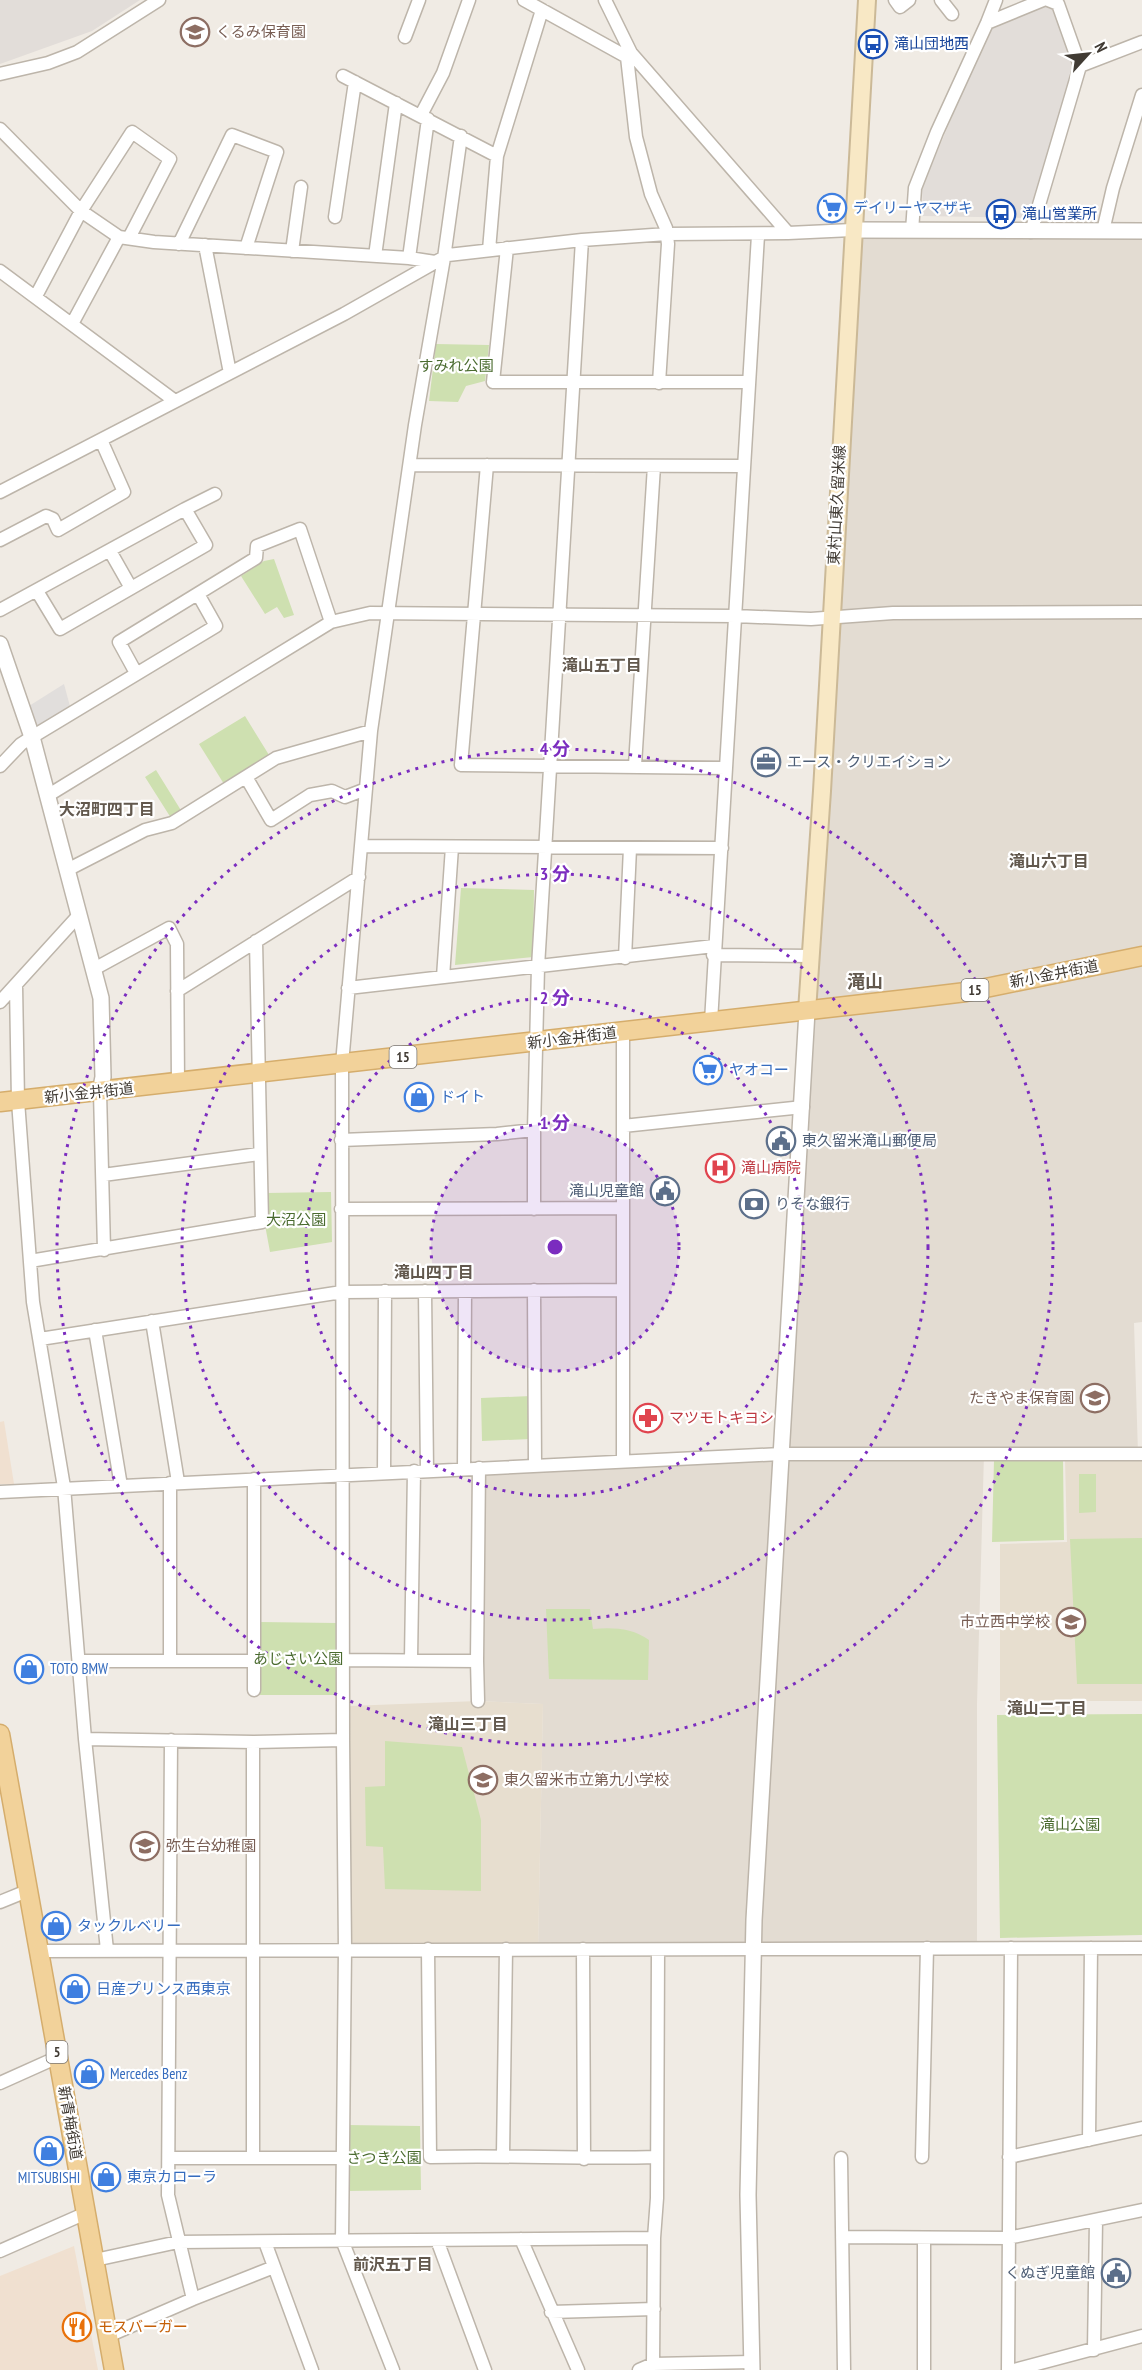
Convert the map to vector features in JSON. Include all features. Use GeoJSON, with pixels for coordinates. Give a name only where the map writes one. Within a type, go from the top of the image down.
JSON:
{"type":"FeatureCollection","features":[{"type":"Feature","properties":{"kind":"main road","name":"東村山東久留米線"},"geometry":{"type":"LineString","coordinates":[[807,1011],[867,0]]}},
{"type":"Feature","properties":{"kind":"main road","name":"新小金井街道"},"geometry":{"type":"LineString","coordinates":[[9,1101],[966,992],[1142,956]]}},
{"type":"Feature","properties":{"kind":"main road","name":"新青梅街道"},"geometry":{"type":"LineString","coordinates":[[0,1734],[114,2370]]}},
{"type":"Feature","properties":{"kind":"street"},"geometry":{"type":"LineString","coordinates":[[0,74],[48,63],[77,52],[159,0]]}},
{"type":"Feature","properties":{"kind":"street"},"geometry":{"type":"LineString","coordinates":[[405,37],[419,0]]}},
{"type":"Feature","properties":{"kind":"street"},"geometry":{"type":"LineString","coordinates":[[409,258],[424,117],[470,0]]}},
{"type":"Feature","properties":{"kind":"street"},"geometry":{"type":"LineString","coordinates":[[524,0],[629,55]]}},
{"type":"Feature","properties":{"kind":"street"},"geometry":{"type":"LineString","coordinates":[[605,0],[629,55],[788,233]]}},
{"type":"Feature","properties":{"kind":"street"},"geometry":{"type":"LineString","coordinates":[[895,0],[900,7],[909,0]]}},
{"type":"Feature","properties":{"kind":"street"},"geometry":{"type":"LineString","coordinates":[[941,0],[952,15]]}},
{"type":"Feature","properties":{"kind":"street"},"geometry":{"type":"LineString","coordinates":[[912,231],[915,188],[937,132],[996,0]]}},
{"type":"Feature","properties":{"kind":"street"},"geometry":{"type":"LineString","coordinates":[[987,23],[1043,0]]}},
{"type":"Feature","properties":{"kind":"street"},"geometry":{"type":"LineString","coordinates":[[1031,232],[1080,66],[1057,1]]}},
{"type":"Feature","properties":{"kind":"street"},"geometry":{"type":"LineString","coordinates":[[489,250],[497,156],[542,10]]}},
{"type":"Feature","properties":{"kind":"street"},"geometry":{"type":"LineString","coordinates":[[1080,66],[1142,42]]}},
{"type":"Feature","properties":{"kind":"street"},"geometry":{"type":"LineString","coordinates":[[629,55],[636,136],[651,194],[667,234],[659,383]]}},
{"type":"Feature","properties":{"kind":"street"},"geometry":{"type":"LineString","coordinates":[[335,217],[349,79],[497,156]]}},
{"type":"Feature","properties":{"kind":"street"},"geometry":{"type":"LineString","coordinates":[[1103,231],[1113,188],[1142,95]]}},
{"type":"Feature","properties":{"kind":"street"},"geometry":{"type":"LineString","coordinates":[[375,256],[396,103]]}},
{"type":"Feature","properties":{"kind":"street"},"geometry":{"type":"LineString","coordinates":[[0,129],[81,211],[124,238],[179,244],[440,260],[489,250],[667,234],[758,235],[852,230],[1142,231]]}},
{"type":"Feature","properties":{"kind":"street"},"geometry":{"type":"LineString","coordinates":[[36,296],[81,211],[132,132],[170,159],[72,324]]}},
{"type":"Feature","properties":{"kind":"street"},"geometry":{"type":"LineString","coordinates":[[179,244],[232,135],[277,152],[246,248]]}},
{"type":"Feature","properties":{"kind":"street"},"geometry":{"type":"LineString","coordinates":[[393,2370],[342,2240],[345,1949],[342,1064],[371,731],[415,425],[461,136]]}},
{"type":"Feature","properties":{"kind":"street"},"geometry":{"type":"LineString","coordinates":[[292,251],[302,187]]}},
{"type":"Feature","properties":{"kind":"street"},"geometry":{"type":"LineString","coordinates":[[711,1022],[713,951],[722,848],[758,235]]}},
{"type":"Feature","properties":{"kind":"street"},"geometry":{"type":"LineString","coordinates":[[534,1209],[538,967],[582,240]]}},
{"type":"Feature","properties":{"kind":"street"},"geometry":{"type":"LineString","coordinates":[[205,245],[230,373]]}},
{"type":"Feature","properties":{"kind":"street"},"geometry":{"type":"LineString","coordinates":[[507,248],[494,382],[573,384],[749,381]]}},
{"type":"Feature","properties":{"kind":"street"},"geometry":{"type":"LineString","coordinates":[[0,492],[335,319],[440,260]]}},
{"type":"Feature","properties":{"kind":"street"},"geometry":{"type":"LineString","coordinates":[[0,271],[175,400]]}},
{"type":"Feature","properties":{"kind":"street"},"geometry":{"type":"LineString","coordinates":[[0,540],[46,516],[53,519],[58,530],[124,492],[100,440]]}},
{"type":"Feature","properties":{"kind":"street"},"geometry":{"type":"LineString","coordinates":[[410,465],[744,466]]}},
{"type":"Feature","properties":{"kind":"street"},"geometry":{"type":"LineString","coordinates":[[487,465],[460,765],[635,765],[726,768]]}},
{"type":"Feature","properties":{"kind":"street"},"geometry":{"type":"LineString","coordinates":[[635,765],[654,466]]}},
{"type":"Feature","properties":{"kind":"street"},"geometry":{"type":"LineString","coordinates":[[0,610],[215,494]]}},
{"type":"Feature","properties":{"kind":"street"},"geometry":{"type":"LineString","coordinates":[[37,591],[60,629],[206,545],[185,509]]}},
{"type":"Feature","properties":{"kind":"street"},"geometry":{"type":"LineString","coordinates":[[136,673],[119,642],[256,558],[257,546],[300,529],[332,622]]}},
{"type":"Feature","properties":{"kind":"street"},"geometry":{"type":"LineString","coordinates":[[110,551],[131,588]]}},
{"type":"Feature","properties":{"kind":"street"},"geometry":{"type":"LineString","coordinates":[[0,766],[21,744],[216,626],[198,594]]}},
{"type":"Feature","properties":{"kind":"street"},"geometry":{"type":"LineString","coordinates":[[47,796],[332,622],[370,613],[831,618],[893,614],[1142,612]]}},
{"type":"Feature","properties":{"kind":"street"},"geometry":{"type":"LineString","coordinates":[[0,644],[32,737],[101,998],[103,1077],[100,1092],[104,1250]]}},
{"type":"Feature","properties":{"kind":"street"},"geometry":{"type":"LineString","coordinates":[[67,870],[145,831],[172,823],[276,758],[371,731]]}},
{"type":"Feature","properties":{"kind":"street"},"geometry":{"type":"LineString","coordinates":[[246,777],[271,820],[310,795],[332,791],[345,797],[366,789]]}},
{"type":"Feature","properties":{"kind":"street"},"geometry":{"type":"LineString","coordinates":[[361,846],[722,848]]}},
{"type":"Feature","properties":{"kind":"street"},"geometry":{"type":"LineString","coordinates":[[443,977],[452,847]]}},
{"type":"Feature","properties":{"kind":"street"},"geometry":{"type":"LineString","coordinates":[[625,958],[630,848]]}},
{"type":"Feature","properties":{"kind":"street"},"geometry":{"type":"LineString","coordinates":[[177,991],[359,877]]}},
{"type":"Feature","properties":{"kind":"street"},"geometry":{"type":"LineString","coordinates":[[0,1002],[79,915]]}},
{"type":"Feature","properties":{"kind":"street"},"geometry":{"type":"LineString","coordinates":[[94,969],[169,928],[177,944],[178,1083]]}},
{"type":"Feature","properties":{"kind":"street"},"geometry":{"type":"LineString","coordinates":[[30,1261],[262,1222],[256,941]]}},
{"type":"Feature","properties":{"kind":"street"},"geometry":{"type":"LineString","coordinates":[[348,988],[625,958],[713,951],[811,956]]}},
{"type":"Feature","properties":{"kind":"street"},"geometry":{"type":"LineString","coordinates":[[16,985],[9,1101],[30,1261],[33,1302],[64,1488],[85,1739],[107,1950]]}},
{"type":"Feature","properties":{"kind":"street"},"geometry":{"type":"LineString","coordinates":[[639,2370],[655,2367],[752,2366],[748,2195],[753,1948],[807,1011]]}},
{"type":"Feature","properties":{"kind":"street"},"geometry":{"type":"LineString","coordinates":[[623,1032],[623,1461]]}},
{"type":"Feature","properties":{"kind":"street"},"geometry":{"type":"LineString","coordinates":[[622,1126],[803,1107]]}},
{"type":"Feature","properties":{"kind":"street"},"geometry":{"type":"LineString","coordinates":[[341,1140],[497,1134],[534,1130]]}},
{"type":"Feature","properties":{"kind":"street"},"geometry":{"type":"LineString","coordinates":[[103,1175],[260,1154]]}},
{"type":"Feature","properties":{"kind":"street"},"geometry":{"type":"LineString","coordinates":[[341,1209],[622,1208]]}},
{"type":"Feature","properties":{"kind":"street"},"geometry":{"type":"LineString","coordinates":[[534,1290],[535,1465]]}},
{"type":"Feature","properties":{"kind":"street"},"geometry":{"type":"LineString","coordinates":[[40,1339],[342,1292],[622,1290]]}},
{"type":"Feature","properties":{"kind":"street"},"geometry":{"type":"LineString","coordinates":[[384,1473],[386,1291]]}},
{"type":"Feature","properties":{"kind":"street"},"geometry":{"type":"LineString","coordinates":[[425,1291],[427,1471]]}},
{"type":"Feature","properties":{"kind":"street"},"geometry":{"type":"LineString","coordinates":[[464,1469],[465,1291]]}},
{"type":"Feature","properties":{"kind":"street"},"geometry":{"type":"LineString","coordinates":[[152,1322],[174,1483],[170,1661]]}},
{"type":"Feature","properties":{"kind":"street"},"geometry":{"type":"LineString","coordinates":[[95,1330],[121,1486]]}},
{"type":"Feature","properties":{"kind":"street"},"geometry":{"type":"LineString","coordinates":[[0,1492],[782,1454],[1142,1454]]}},
{"type":"Feature","properties":{"kind":"street"},"geometry":{"type":"LineString","coordinates":[[478,1701],[479,1468]]}},
{"type":"Feature","properties":{"kind":"street"},"geometry":{"type":"LineString","coordinates":[[411,1659],[414,1471]]}},
{"type":"Feature","properties":{"kind":"street"},"geometry":{"type":"LineString","coordinates":[[254,1479],[254,1690]]}},
{"type":"Feature","properties":{"kind":"street"},"geometry":{"type":"LineString","coordinates":[[343,1660],[411,1659],[477,1662]]}},
{"type":"Feature","properties":{"kind":"street"},"geometry":{"type":"LineString","coordinates":[[78,1661],[255,1661]]}},
{"type":"Feature","properties":{"kind":"street"},"geometry":{"type":"LineString","coordinates":[[85,1739],[253,1742],[343,1740]]}},
{"type":"Feature","properties":{"kind":"street"},"geometry":{"type":"LineString","coordinates":[[171,1740],[168,2195],[193,2299]]}},
{"type":"Feature","properties":{"kind":"street"},"geometry":{"type":"LineString","coordinates":[[253,1742],[253,2158]]}},
{"type":"Feature","properties":{"kind":"street"},"geometry":{"type":"LineString","coordinates":[[0,1902],[27,1891]]}},
{"type":"Feature","properties":{"kind":"street"},"geometry":{"type":"LineString","coordinates":[[922,2157],[927,1947]]}},
{"type":"Feature","properties":{"kind":"street"},"geometry":{"type":"LineString","coordinates":[[1008,2370],[1011,1948]]}},
{"type":"Feature","properties":{"kind":"street"},"geometry":{"type":"LineString","coordinates":[[1089,2140],[1091,1948]]}},
{"type":"Feature","properties":{"kind":"street"},"geometry":{"type":"LineString","coordinates":[[38,1950],[1142,1948]]}},
{"type":"Feature","properties":{"kind":"street"},"geometry":{"type":"LineString","coordinates":[[428,1949],[430,2157],[503,2155],[584,2159],[657,2157]]}},
{"type":"Feature","properties":{"kind":"street"},"geometry":{"type":"LineString","coordinates":[[503,2155],[506,1949]]}},
{"type":"Feature","properties":{"kind":"street"},"geometry":{"type":"LineString","coordinates":[[583,1949],[584,2159]]}},
{"type":"Feature","properties":{"kind":"street"},"geometry":{"type":"LineString","coordinates":[[655,2367],[654,2238],[657,2157],[658,1950]]}},
{"type":"Feature","properties":{"kind":"street"},"geometry":{"type":"LineString","coordinates":[[0,2083],[58,2057]]}},
{"type":"Feature","properties":{"kind":"street"},"geometry":{"type":"LineString","coordinates":[[1009,2157],[1142,2128]]}},
{"type":"Feature","properties":{"kind":"street"},"geometry":{"type":"LineString","coordinates":[[170,2158],[342,2158]]}},
{"type":"Feature","properties":{"kind":"street"},"geometry":{"type":"LineString","coordinates":[[842,2158],[844,2370]]}},
{"type":"Feature","properties":{"kind":"street"},"geometry":{"type":"LineString","coordinates":[[842,2238],[1008,2238],[1142,2210]]}},
{"type":"Feature","properties":{"kind":"street"},"geometry":{"type":"LineString","coordinates":[[0,2251],[86,2213]]}},
{"type":"Feature","properties":{"kind":"street"},"geometry":{"type":"LineString","coordinates":[[1094,2350],[1096,2220]]}},
{"type":"Feature","properties":{"kind":"street"},"geometry":{"type":"LineString","coordinates":[[95,2260],[178,2242],[654,2238]]}},
{"type":"Feature","properties":{"kind":"street"},"geometry":{"type":"LineString","coordinates":[[924,2238],[924,2370]]}},
{"type":"Feature","properties":{"kind":"street"},"geometry":{"type":"LineString","coordinates":[[437,2240],[485,2370]]}},
{"type":"Feature","properties":{"kind":"street"},"geometry":{"type":"LineString","coordinates":[[521,2240],[578,2370]]}},
{"type":"Feature","properties":{"kind":"street"},"geometry":{"type":"LineString","coordinates":[[265,2241],[312,2370]]}},
{"type":"Feature","properties":{"kind":"street"},"geometry":{"type":"LineString","coordinates":[[108,2336],[274,2267]]}},
{"type":"Feature","properties":{"kind":"street"},"geometry":{"type":"LineString","coordinates":[[551,2312],[654,2309]]}},
{"type":"Feature","properties":{"kind":"street"},"geometry":{"type":"LineString","coordinates":[[1014,2370],[1142,2336]]}},
{"type":"Feature","properties":{"kind":"shaded area"},"geometry":{"type":"Polygon","coordinates":[[[0,0],[140,0],[92,31],[0,64],[0,0]]]}},
{"type":"Feature","properties":{"kind":"shaded area"},"geometry":{"type":"Polygon","coordinates":[[[1040,3],[1053,8],[1074,64],[1029,218],[923,216],[922,188],[991,24],[1040,3]]]}},
{"type":"Feature","properties":{"kind":"shaded area"},"geometry":{"type":"Polygon","coordinates":[[[852,230],[1142,231],[1142,1322],[1134,1323],[1138,1454],[984,1454],[977,1704],[977,1948],[538,1950],[543,1704],[478,1701],[479,1468],[781,1454],[852,230]]]}},
{"type":"Feature","properties":{"kind":"shaded area"},"geometry":{"type":"Polygon","coordinates":[[[64,684],[71,710],[42,727],[36,725],[29,706],[64,684]]]}},
{"type":"Feature","properties":{"kind":"shaded area"},"geometry":{"type":"Polygon","coordinates":[[[4,1421],[14,1484],[0,1484],[0,1422],[4,1421]]]}},
{"type":"Feature","properties":{"kind":"shaded area","name":"市立西中学校"},"geometry":{"type":"Polygon","coordinates":[[[1142,1458],[1142,1701],[1000,1701],[1000,1544],[1067,1542],[1065,1459],[1142,1458]]]}},
{"type":"Feature","properties":{"kind":"shaded area","name":"東久留米市立第九小学校"},"geometry":{"type":"Polygon","coordinates":[[[478,1701],[543,1704],[538,1950],[345,1949],[349,1706],[478,1701]]]}},
{"type":"Feature","properties":{"kind":"shaded area"},"geometry":{"type":"Polygon","coordinates":[[[74,2246],[98,2370],[0,2370],[0,2276],[74,2246]]]}},
{"type":"Feature","properties":{"kind":"green space","name":"すみれ公園"},"geometry":{"type":"Polygon","coordinates":[[[436,344],[489,345],[485,381],[466,386],[458,402],[429,401],[436,344]]]}},
{"type":"Feature","properties":{"kind":"green space"},"geometry":{"type":"Polygon","coordinates":[[[274,559],[294,615],[284,618],[277,607],[265,614],[241,576],[264,561],[274,559]]]}},
{"type":"Feature","properties":{"kind":"green space"},"geometry":{"type":"Polygon","coordinates":[[[245,716],[269,755],[224,784],[199,744],[245,716]]]}},
{"type":"Feature","properties":{"kind":"green space"},"geometry":{"type":"Polygon","coordinates":[[[156,770],[182,812],[171,818],[145,777],[156,770]]]}},
{"type":"Feature","properties":{"kind":"green space"},"geometry":{"type":"Polygon","coordinates":[[[461,888],[534,890],[533,957],[455,965],[461,888]]]}},
{"type":"Feature","properties":{"kind":"green space","name":"大沼公園"},"geometry":{"type":"Polygon","coordinates":[[[331,1192],[332,1242],[270,1252],[265,1225],[266,1193],[331,1192]]]}},
{"type":"Feature","properties":{"kind":"green space"},"geometry":{"type":"Polygon","coordinates":[[[531,1396],[531,1439],[482,1441],[481,1398],[531,1396]]]}},
{"type":"Feature","properties":{"kind":"green space"},"geometry":{"type":"Polygon","coordinates":[[[1063,1458],[1064,1540],[992,1542],[994,1460],[1063,1458]]]}},
{"type":"Feature","properties":{"kind":"green space"},"geometry":{"type":"Polygon","coordinates":[[[1079,1474],[1096,1474],[1096,1512],[1079,1513],[1079,1474]]]}},
{"type":"Feature","properties":{"kind":"green space"},"geometry":{"type":"Polygon","coordinates":[[[1142,1538],[1142,1684],[1077,1684],[1070,1539],[1142,1538]]]}},
{"type":"Feature","properties":{"kind":"green space"},"geometry":{"type":"Polygon","coordinates":[[[546,1609],[590,1609],[593,1629],[622,1629],[649,1640],[648,1680],[549,1679],[546,1609]]]}},
{"type":"Feature","properties":{"kind":"green space","name":"あじさい公園"},"geometry":{"type":"Polygon","coordinates":[[[260,1622],[336,1623],[337,1695],[259,1695],[260,1622]]]}},
{"type":"Feature","properties":{"kind":"green space","name":"滝山公園"},"geometry":{"type":"Polygon","coordinates":[[[1142,1714],[1142,1935],[1000,1938],[997,1715],[1142,1714]]]}},
{"type":"Feature","properties":{"kind":"green space"},"geometry":{"type":"Polygon","coordinates":[[[385,1741],[462,1747],[481,1820],[481,1891],[385,1889],[383,1847],[366,1846],[365,1787],[385,1786],[385,1741]]]}},
{"type":"Feature","properties":{"kind":"green space","name":"さつき公園"},"geometry":{"type":"Polygon","coordinates":[[[347,2125],[420,2126],[421,2190],[347,2191],[347,2125]]]}},
{"type":"Feature","properties":{"kind":"place","name":"くるみ保育園"},"geometry":{"type":"Point","coordinates":[195,32]}},
{"type":"Feature","properties":{"kind":"place","name":"滝山団地西"},"geometry":{"type":"Point","coordinates":[873,44]}},
{"type":"Feature","properties":{"kind":"place","name":"デイリーヤマザキ"},"geometry":{"type":"Point","coordinates":[832,208]}},
{"type":"Feature","properties":{"kind":"place","name":"滝山営業所"},"geometry":{"type":"Point","coordinates":[1001,214]}},
{"type":"Feature","properties":{"kind":"place","name":"エース・クリエイション"},"geometry":{"type":"Point","coordinates":[766,762]}},
{"type":"Feature","properties":{"kind":"place","name":"ヤオコー"},"geometry":{"type":"Point","coordinates":[708,1070]}},
{"type":"Feature","properties":{"kind":"place","name":"ドイト"},"geometry":{"type":"Point","coordinates":[419,1097]}},
{"type":"Feature","properties":{"kind":"place","name":"東久留米滝山郵便局"},"geometry":{"type":"Point","coordinates":[781,1141]}},
{"type":"Feature","properties":{"kind":"place","name":"滝山病院"},"geometry":{"type":"Point","coordinates":[720,1168]}},
{"type":"Feature","properties":{"kind":"place","name":"滝山児童館"},"geometry":{"type":"Point","coordinates":[665,1191]}},
{"type":"Feature","properties":{"kind":"place","name":"りそな銀行"},"geometry":{"type":"Point","coordinates":[754,1204]}},
{"type":"Feature","properties":{"kind":"place","name":"たきやま保育園"},"geometry":{"type":"Point","coordinates":[1095,1398]}},
{"type":"Feature","properties":{"kind":"place","name":"マツモトキヨシ"},"geometry":{"type":"Point","coordinates":[648,1418]}},
{"type":"Feature","properties":{"kind":"place","name":"市立西中学校"},"geometry":{"type":"Point","coordinates":[1071,1622]}},
{"type":"Feature","properties":{"kind":"place","name":"TOTO BMW"},"geometry":{"type":"Point","coordinates":[29,1669]}},
{"type":"Feature","properties":{"kind":"place","name":"東久留米市立第九小学校"},"geometry":{"type":"Point","coordinates":[483,1780]}},
{"type":"Feature","properties":{"kind":"place","name":"弥生台幼稚園"},"geometry":{"type":"Point","coordinates":[145,1846]}},
{"type":"Feature","properties":{"kind":"place","name":"タックルベリー"},"geometry":{"type":"Point","coordinates":[56,1926]}},
{"type":"Feature","properties":{"kind":"place","name":"日産プリンス西東京"},"geometry":{"type":"Point","coordinates":[75,1989]}},
{"type":"Feature","properties":{"kind":"place","name":"Mercedes Benz"},"geometry":{"type":"Point","coordinates":[89,2074]}},
{"type":"Feature","properties":{"kind":"place","name":"MITSUBISHI"},"geometry":{"type":"Point","coordinates":[49,2151]}},
{"type":"Feature","properties":{"kind":"place","name":"東京カローラ"},"geometry":{"type":"Point","coordinates":[106,2177]}},
{"type":"Feature","properties":{"kind":"place","name":"くぬぎ児童館"},"geometry":{"type":"Point","coordinates":[1116,2273]}},
{"type":"Feature","properties":{"kind":"place","name":"モスバーガー"},"geometry":{"type":"Point","coordinates":[77,2327]}},
{"type":"Feature","properties":{"kind":"district","name":"滝山五丁目"},"geometry":{"type":"Point","coordinates":[602,665]}},
{"type":"Feature","properties":{"kind":"district","name":"大沼町四丁目"},"geometry":{"type":"Point","coordinates":[107,809]}},
{"type":"Feature","properties":{"kind":"district","name":"滝山六丁目"},"geometry":{"type":"Point","coordinates":[1049,861]}},
{"type":"Feature","properties":{"kind":"district","name":"滝山"},"geometry":{"type":"Point","coordinates":[865,982]}},
{"type":"Feature","properties":{"kind":"district","name":"滝山四丁目"},"geometry":{"type":"Point","coordinates":[434,1272]}},
{"type":"Feature","properties":{"kind":"district","name":"滝山二丁目"},"geometry":{"type":"Point","coordinates":[1047,1708]}},
{"type":"Feature","properties":{"kind":"district","name":"滝山三丁目"},"geometry":{"type":"Point","coordinates":[468,1724]}},
{"type":"Feature","properties":{"kind":"district","name":"前沢五丁目"},"geometry":{"type":"Point","coordinates":[393,2264]}}]}
